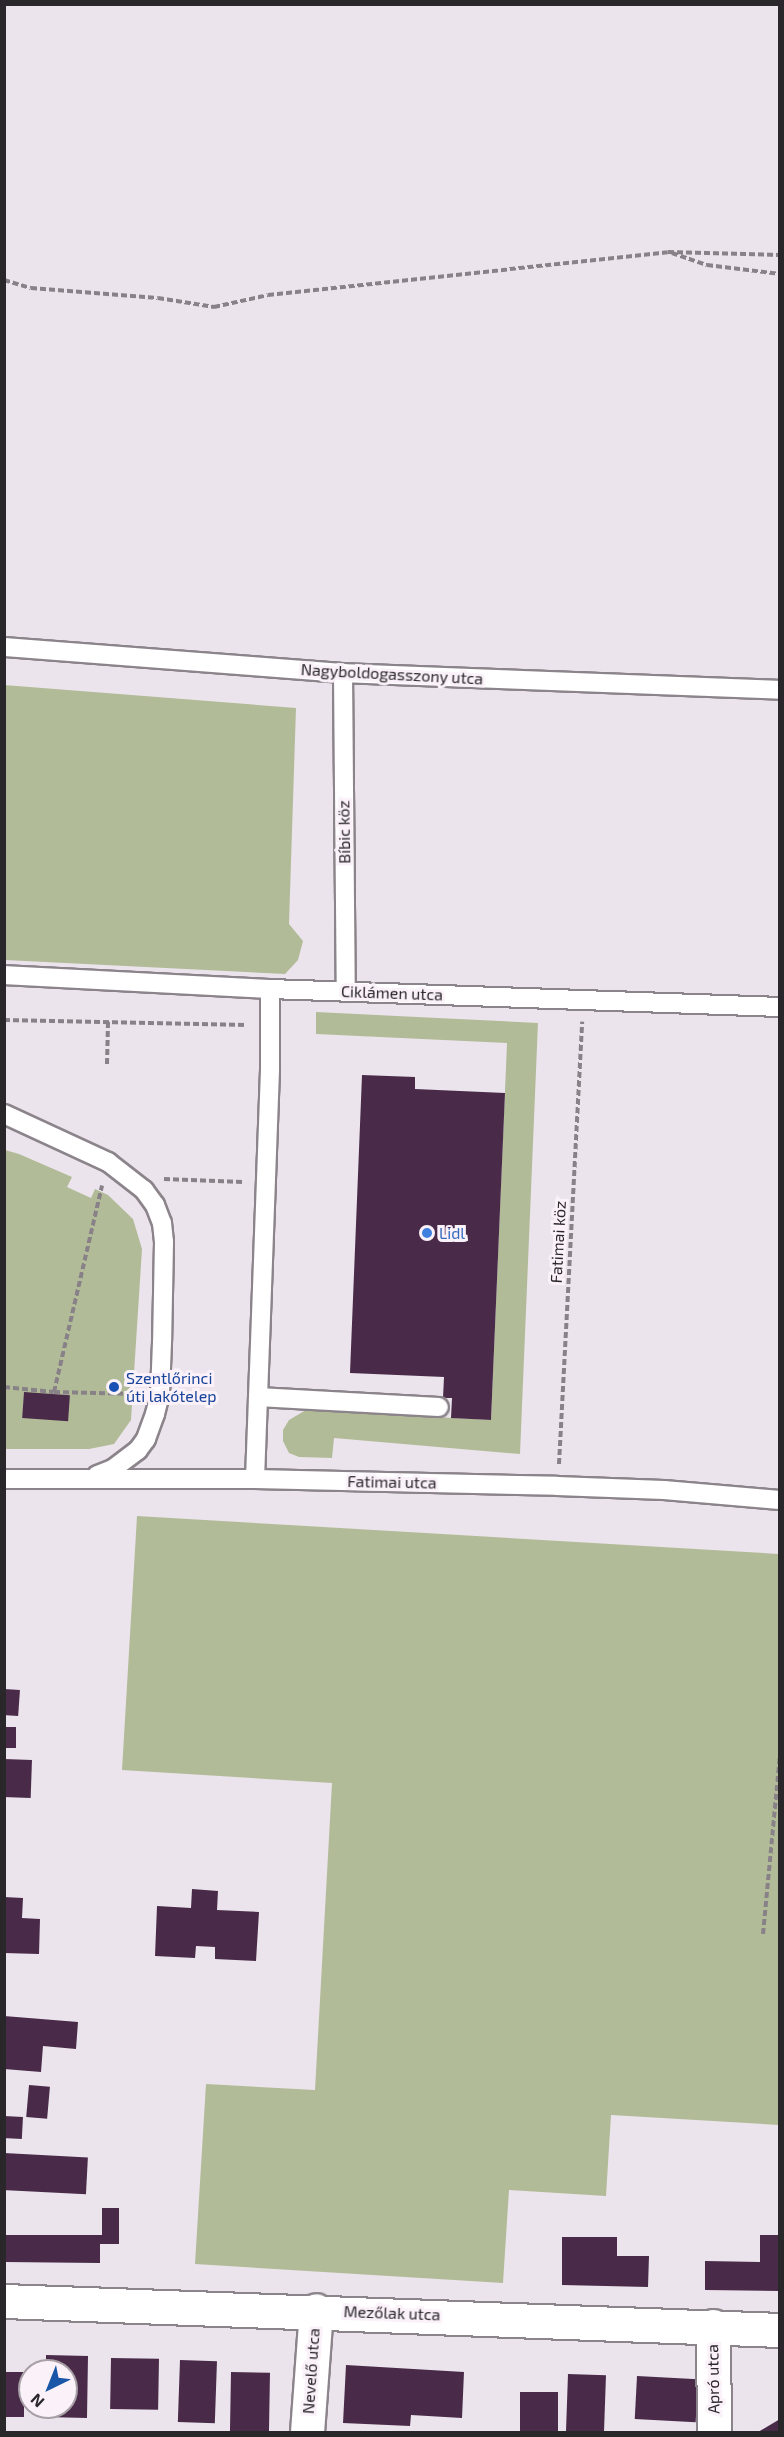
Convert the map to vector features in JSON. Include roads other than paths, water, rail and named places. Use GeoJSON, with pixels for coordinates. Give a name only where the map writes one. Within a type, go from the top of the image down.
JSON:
{"type":"FeatureCollection","features":[{"type":"Feature","properties":{"kind":"street","name":"Mezőlak utca"},"geometry":{"type":"LineString","coordinates":[[4,2301],[316,2310],[780,2330]]}},
{"type":"Feature","properties":{"kind":"street","name":"Nevelő utca"},"geometry":{"type":"LineString","coordinates":[[307,2433],[316,2310]]}},
{"type":"Feature","properties":{"kind":"street","name":"Apró utca"},"geometry":{"type":"LineString","coordinates":[[713,2326],[714,2433]]}},
{"type":"Feature","properties":{"kind":"lane","name":"Nagyboldogasszony utca"},"geometry":{"type":"LineString","coordinates":[[4,647],[343,673],[780,690]]}},
{"type":"Feature","properties":{"kind":"lane","name":"Bíbic köz"},"geometry":{"type":"LineString","coordinates":[[343,673],[346,991]]}},
{"type":"Feature","properties":{"kind":"lane","name":"Ciklámen utca"},"geometry":{"type":"LineString","coordinates":[[4,975],[270,989],[780,1007]]}},
{"type":"Feature","properties":{"kind":"lane"},"geometry":{"type":"LineString","coordinates":[[255,1479],[266,1182],[270,989]]}},
{"type":"Feature","properties":{"kind":"lane"},"geometry":{"type":"LineString","coordinates":[[4,1114],[108,1162],[130,1177],[155,1205],[162,1223],[164,1253],[160,1394],[151,1426],[138,1450],[113,1469],[90,1478]]}},
{"type":"Feature","properties":{"kind":"lane"},"geometry":{"type":"LineString","coordinates":[[258,1397],[439,1407]]}},
{"type":"Feature","properties":{"kind":"lane","name":"Fatimai utca"},"geometry":{"type":"LineString","coordinates":[[4,1479],[255,1479],[557,1486],[663,1490],[780,1500]]}},
{"type":"Feature","properties":{"kind":"place","name":"Lidl"},"geometry":{"type":"Point","coordinates":[427,1233]}},
{"type":"Feature","properties":{"kind":"place","name":"Szentlőrinci úti lakótelep"},"geometry":{"type":"Point","coordinates":[114,1387]}}]}
